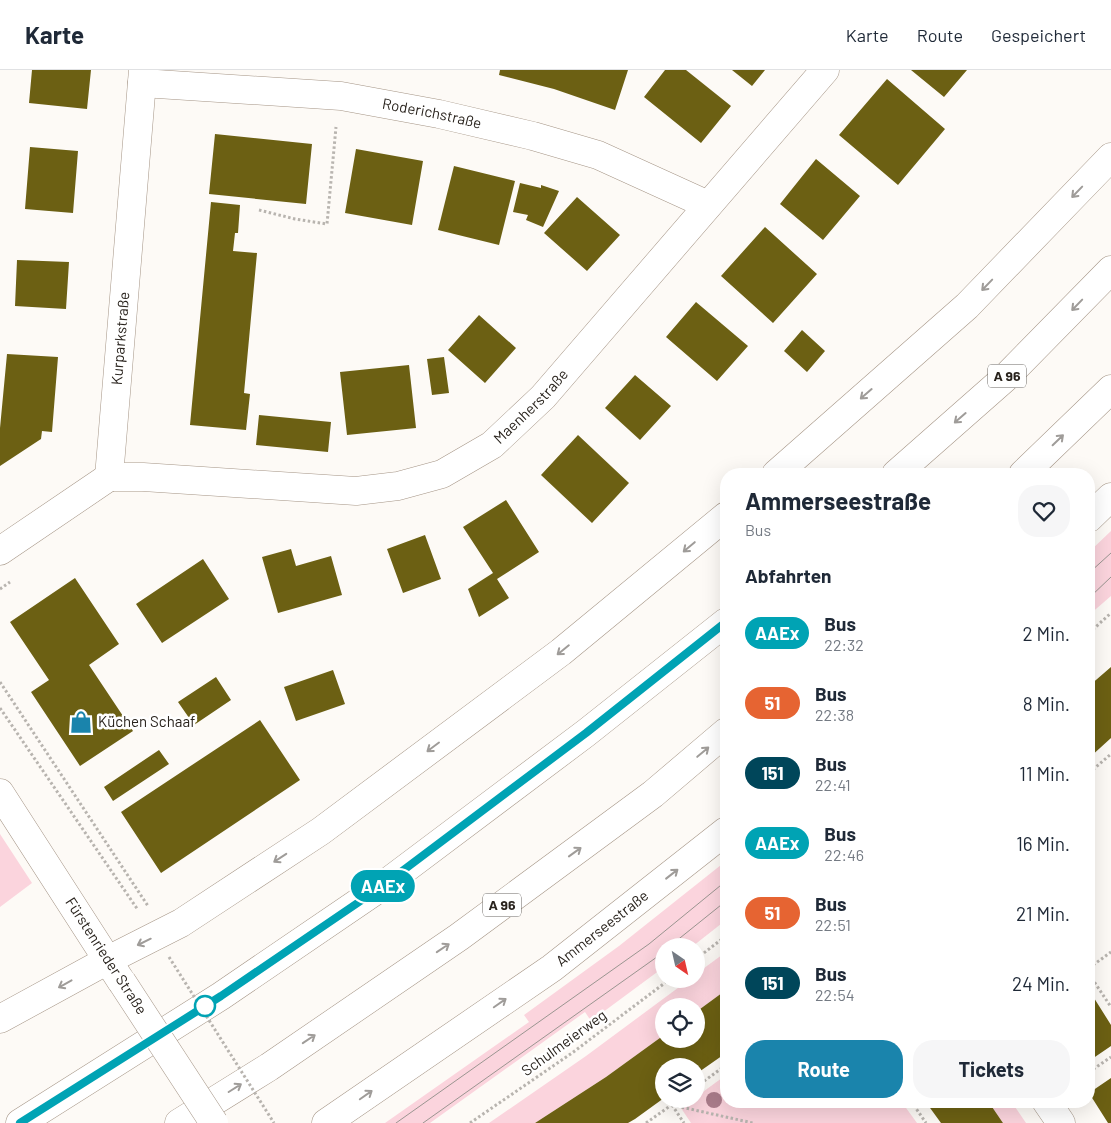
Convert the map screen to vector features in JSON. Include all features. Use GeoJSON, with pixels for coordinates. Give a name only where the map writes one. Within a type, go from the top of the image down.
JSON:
{"type":"FeatureCollection","features":[{"type":"Feature","properties":{"kind":"main road","name":"Maenherstraße"},"geometry":{"type":"LineString","coordinates":[[109,477],[143,477],[356,491],[398,486],[442,474],[492,444],[544,397],[825,70]]}},
{"type":"Feature","properties":{"kind":"main road","name":"Roderichstraße"},"geometry":{"type":"LineString","coordinates":[[143,77],[342,96],[440,114],[533,136],[598,155],[708,205]]}},
{"type":"Feature","properties":{"kind":"main road","name":"Kurparkstraße"},"geometry":{"type":"LineString","coordinates":[[109,477],[143,77]]}},
{"type":"Feature","properties":{"kind":"main road"},"geometry":{"type":"LineString","coordinates":[[783,468],[967,306],[1111,157]]}},
{"type":"Feature","properties":{"kind":"main road","name":"A 96"},"geometry":{"type":"LineString","coordinates":[[903,468],[1005,378],[1111,270]]}},
{"type":"Feature","properties":{"kind":"main road"},"geometry":{"type":"LineString","coordinates":[[1029,468],[1111,389]]}},
{"type":"Feature","properties":{"kind":"main road"},"geometry":{"type":"LineString","coordinates":[[0,551],[109,477]]}},
{"type":"Feature","properties":{"kind":"main road"},"geometry":{"type":"LineString","coordinates":[[1095,512],[1111,497]]}},
{"type":"Feature","properties":{"kind":"main road"},"geometry":{"type":"LineString","coordinates":[[0,1019],[115,971],[167,944],[181,924],[329,825],[561,652],[720,521]]}},
{"type":"Feature","properties":{"kind":"main road"},"geometry":{"type":"LineString","coordinates":[[20,1123],[221,996],[381,887],[586,733],[720,627]]}},
{"type":"Feature","properties":{"kind":"main road","name":"A 96"},"geometry":{"type":"LineString","coordinates":[[179,1123],[269,1067],[459,937],[653,794],[720,737]]}},
{"type":"Feature","properties":{"kind":"main road","name":"Fürstenrieder Straße"},"geometry":{"type":"LineString","coordinates":[[5,806],[214,1123]]}},
{"type":"Feature","properties":{"kind":"main road","name":"Ammerseestraße"},"geometry":{"type":"LineString","coordinates":[[326,1123],[552,968],[720,837]]}},
{"type":"Feature","properties":{"kind":"main road"},"geometry":{"type":"LineString","coordinates":[[1051,1108],[1061,1123]]}},
{"type":"Feature","properties":{"kind":"path"},"geometry":{"type":"LineString","coordinates":[[259,210],[295,219],[327,224],[337,117],[342,96]]}},
{"type":"Feature","properties":{"kind":"path"},"geometry":{"type":"LineString","coordinates":[[1095,628],[1111,613]]}},
{"type":"Feature","properties":{"kind":"path"},"geometry":{"type":"LineString","coordinates":[[0,682],[167,944],[274,1123]]}},
{"type":"Feature","properties":{"kind":"path"},"geometry":{"type":"LineString","coordinates":[[0,708],[136,908]]}},
{"type":"Feature","properties":{"kind":"path"},"geometry":{"type":"LineString","coordinates":[[1095,768],[1111,754]]}},
{"type":"Feature","properties":{"kind":"path"},"geometry":{"type":"LineString","coordinates":[[705,952],[720,941]]}},
{"type":"Feature","properties":{"kind":"path"},"geometry":{"type":"LineString","coordinates":[[1095,964],[1111,952]]}},
{"type":"Feature","properties":{"kind":"path"},"geometry":{"type":"LineString","coordinates":[[1095,983],[1111,1006]]}},
{"type":"Feature","properties":{"kind":"path","name":"Schulmeierweg"},"geometry":{"type":"LineString","coordinates":[[470,1123],[572,1053],[658,988]]}},
{"type":"Feature","properties":{"kind":"path"},"geometry":{"type":"LineString","coordinates":[[1095,1068],[1111,1057]]}},
{"type":"Feature","properties":{"kind":"path"},"geometry":{"type":"LineString","coordinates":[[705,1080],[720,1069]]}},
{"type":"Feature","properties":{"kind":"path"},"geometry":{"type":"LineString","coordinates":[[646,1123],[668,1108]]}},
{"type":"Feature","properties":{"kind":"path"},"geometry":{"type":"LineString","coordinates":[[674,1108],[684,1123]]}},
{"type":"Feature","properties":{"kind":"path"},"geometry":{"type":"LineString","coordinates":[[686,1108],[753,1123]]}},
{"type":"Feature","properties":{"kind":"path"},"geometry":{"type":"LineString","coordinates":[[915,1108],[926,1123]]}},
{"type":"Feature","properties":{"kind":"shaded area"},"geometry":{"type":"Polygon","coordinates":[[[1111,531],[1111,596],[1095,610],[1095,546],[1111,531]]]}},
{"type":"Feature","properties":{"kind":"shaded area"},"geometry":{"type":"Polygon","coordinates":[[[0,834],[32,883],[0,907],[0,834]]]}},
{"type":"Feature","properties":{"kind":"shaded area"},"geometry":{"type":"Polygon","coordinates":[[[720,866],[720,925],[703,938],[655,938],[655,974],[591,1021],[585,1012],[430,1123],[385,1123],[529,1022],[524,1015],[619,946],[720,866]]]}},
{"type":"Feature","properties":{"kind":"shaded area"},"geometry":{"type":"Polygon","coordinates":[[[720,956],[720,994],[705,1005],[705,998],[664,998],[678,988],[705,988],[705,967],[720,956]]]}},
{"type":"Feature","properties":{"kind":"shaded area"},"geometry":{"type":"Polygon","coordinates":[[[655,1005],[655,1042],[606,1077],[535,1123],[489,1123],[586,1056],[655,1005]]]}},
{"type":"Feature","properties":{"kind":"shaded area"},"geometry":{"type":"Polygon","coordinates":[[[720,1079],[720,1108],[906,1108],[917,1123],[691,1123],[681,1108],[705,1108],[705,1090],[720,1079]]]}},
{"type":"Feature","properties":{"kind":"shaded area"},"geometry":{"type":"Polygon","coordinates":[[[993,1108],[1016,1108],[1026,1123],[1003,1123],[993,1108]]]}},
{"type":"Feature","properties":{"kind":"building"},"geometry":{"type":"Polygon","coordinates":[[[32,70],[91,70],[87,109],[29,103],[32,70]]]}},
{"type":"Feature","properties":{"kind":"building"},"geometry":{"type":"Polygon","coordinates":[[[500,70],[628,70],[615,110],[554,89],[499,75],[500,70]]]}},
{"type":"Feature","properties":{"kind":"building"},"geometry":{"type":"Polygon","coordinates":[[[665,70],[686,70],[731,106],[701,143],[644,97],[665,70]]]}},
{"type":"Feature","properties":{"kind":"building"},"geometry":{"type":"Polygon","coordinates":[[[732,70],[765,70],[752,86],[732,70]]]}},
{"type":"Feature","properties":{"kind":"building"},"geometry":{"type":"Polygon","coordinates":[[[911,70],[967,70],[944,97],[911,70]]]}},
{"type":"Feature","properties":{"kind":"building"},"geometry":{"type":"Polygon","coordinates":[[[887,79],[945,129],[898,185],[839,135],[887,79]]]}},
{"type":"Feature","properties":{"kind":"building"},"geometry":{"type":"Polygon","coordinates":[[[215,134],[312,144],[306,204],[209,194],[215,134]]]}},
{"type":"Feature","properties":{"kind":"building"},"geometry":{"type":"Polygon","coordinates":[[[30,147],[78,151],[73,213],[25,209],[30,147]]]}},
{"type":"Feature","properties":{"kind":"building"},"geometry":{"type":"Polygon","coordinates":[[[356,149],[423,161],[412,225],[345,213],[356,149]]]}},
{"type":"Feature","properties":{"kind":"building"},"geometry":{"type":"Polygon","coordinates":[[[816,159],[860,196],[823,240],[780,204],[816,159]]]}},
{"type":"Feature","properties":{"kind":"building"},"geometry":{"type":"Polygon","coordinates":[[[454,166],[515,181],[499,245],[438,230],[454,166]]]}},
{"type":"Feature","properties":{"kind":"building"},"geometry":{"type":"Polygon","coordinates":[[[520,183],[541,188],[541,185],[559,191],[543,227],[526,220],[528,215],[513,212],[520,183]]]}},
{"type":"Feature","properties":{"kind":"building"},"geometry":{"type":"Polygon","coordinates":[[[577,197],[620,235],[587,271],[544,233],[577,197]]]}},
{"type":"Feature","properties":{"kind":"building"},"geometry":{"type":"Polygon","coordinates":[[[211,202],[240,205],[238,233],[235,233],[233,251],[257,253],[244,393],[250,394],[246,430],[190,425],[211,202]]]}},
{"type":"Feature","properties":{"kind":"building"},"geometry":{"type":"Polygon","coordinates":[[[765,227],[817,274],[773,323],[721,276],[765,227]]]}},
{"type":"Feature","properties":{"kind":"building"},"geometry":{"type":"Polygon","coordinates":[[[17,260],[69,262],[66,309],[15,306],[17,260]]]}},
{"type":"Feature","properties":{"kind":"building"},"geometry":{"type":"Polygon","coordinates":[[[696,302],[748,346],[717,381],[666,337],[696,302]]]}},
{"type":"Feature","properties":{"kind":"building"},"geometry":{"type":"Polygon","coordinates":[[[479,315],[516,348],[485,383],[448,350],[479,315]]]}},
{"type":"Feature","properties":{"kind":"building"},"geometry":{"type":"Polygon","coordinates":[[[802,330],[825,351],[807,372],[784,351],[802,330]]]}},
{"type":"Feature","properties":{"kind":"building"},"geometry":{"type":"Polygon","coordinates":[[[7,354],[58,357],[52,432],[42,431],[41,439],[0,466],[0,428],[7,354]]]}},
{"type":"Feature","properties":{"kind":"building"},"geometry":{"type":"Polygon","coordinates":[[[444,357],[449,393],[432,395],[427,359],[444,357]]]}},
{"type":"Feature","properties":{"kind":"building"},"geometry":{"type":"Polygon","coordinates":[[[409,365],[416,428],[347,435],[340,372],[409,365]]]}},
{"type":"Feature","properties":{"kind":"building"},"geometry":{"type":"Polygon","coordinates":[[[635,375],[671,406],[640,440],[605,408],[635,375]]]}},
{"type":"Feature","properties":{"kind":"building"},"geometry":{"type":"Polygon","coordinates":[[[259,415],[331,422],[328,452],[256,445],[259,415]]]}},
{"type":"Feature","properties":{"kind":"building"},"geometry":{"type":"Polygon","coordinates":[[[578,435],[629,483],[592,523],[541,475],[578,435]]]}},
{"type":"Feature","properties":{"kind":"building"},"geometry":{"type":"Polygon","coordinates":[[[506,500],[539,552],[497,579],[509,598],[479,617],[468,589],[493,573],[463,527],[506,500]]]}},
{"type":"Feature","properties":{"kind":"building"},"geometry":{"type":"Polygon","coordinates":[[[425,535],[441,579],[403,593],[387,549],[425,535]]]}},
{"type":"Feature","properties":{"kind":"building"},"geometry":{"type":"Polygon","coordinates":[[[291,549],[296,566],[331,556],[342,595],[278,613],[262,557],[291,549]]]}},
{"type":"Feature","properties":{"kind":"building"},"geometry":{"type":"Polygon","coordinates":[[[203,559],[229,599],[162,643],[136,604],[203,559]]]}},
{"type":"Feature","properties":{"kind":"building"},"geometry":{"type":"Polygon","coordinates":[[[75,578],[119,644],[89,665],[133,731],[80,766],[31,692],[49,680],[10,622],[75,578]]]}},
{"type":"Feature","properties":{"kind":"building"},"geometry":{"type":"Polygon","coordinates":[[[1111,667],[1111,738],[1095,753],[1095,681],[1111,667]]]}},
{"type":"Feature","properties":{"kind":"building"},"geometry":{"type":"Polygon","coordinates":[[[333,670],[345,704],[296,721],[284,687],[333,670]]]}},
{"type":"Feature","properties":{"kind":"building"},"geometry":{"type":"Polygon","coordinates":[[[216,677],[231,700],[194,725],[178,702],[216,677]]]}},
{"type":"Feature","properties":{"kind":"building"},"geometry":{"type":"Polygon","coordinates":[[[260,720],[300,780],[161,873],[121,812],[260,720]]]}},
{"type":"Feature","properties":{"kind":"building"},"geometry":{"type":"Polygon","coordinates":[[[159,750],[169,764],[113,801],[104,787],[159,750]]]}},
{"type":"Feature","properties":{"kind":"building"},"geometry":{"type":"Polygon","coordinates":[[[720,994],[720,1057],[705,1068],[705,1058],[655,1058],[655,1105],[635,1119],[628,1123],[535,1123],[606,1077],[655,1042],[655,1048],[705,1048],[705,1005],[720,994]]]}},
{"type":"Feature","properties":{"kind":"building"},"geometry":{"type":"Polygon","coordinates":[[[1095,1000],[1111,1025],[1111,1046],[1095,1057],[1095,1000]]]}},
{"type":"Feature","properties":{"kind":"building"},"geometry":{"type":"Polygon","coordinates":[[[1111,1078],[1111,1123],[1108,1123],[1095,1102],[1095,1089],[1111,1078]]]}},
{"type":"Feature","properties":{"kind":"building"},"geometry":{"type":"Polygon","coordinates":[[[930,1108],[993,1108],[1003,1123],[941,1123],[930,1108]]]}},
{"type":"Feature","properties":{"kind":"tram line"},"geometry":{"type":"LineString","coordinates":[[1095,568],[1111,553]]}},
{"type":"Feature","properties":{"kind":"tram line"},"geometry":{"type":"LineString","coordinates":[[1095,592],[1111,577]]}},
{"type":"Feature","properties":{"kind":"tram line"},"geometry":{"type":"LineString","coordinates":[[396,1123],[649,944],[720,886]]}},
{"type":"Feature","properties":{"kind":"tram line"},"geometry":{"type":"LineString","coordinates":[[680,938],[720,906]]}},
{"type":"Feature","properties":{"kind":"tram line"},"geometry":{"type":"LineString","coordinates":[[423,1123],[655,958]]}},
{"type":"Feature","properties":{"kind":"bus line","name":"AAEx"},"geometry":{"type":"LineString","coordinates":[[20,1123],[221,996],[381,887],[586,733],[720,627]]}},
{"type":"Feature","properties":{"kind":"place","name":"Küchen Schaaf"},"geometry":{"type":"Point","coordinates":[81,722]}}]}
